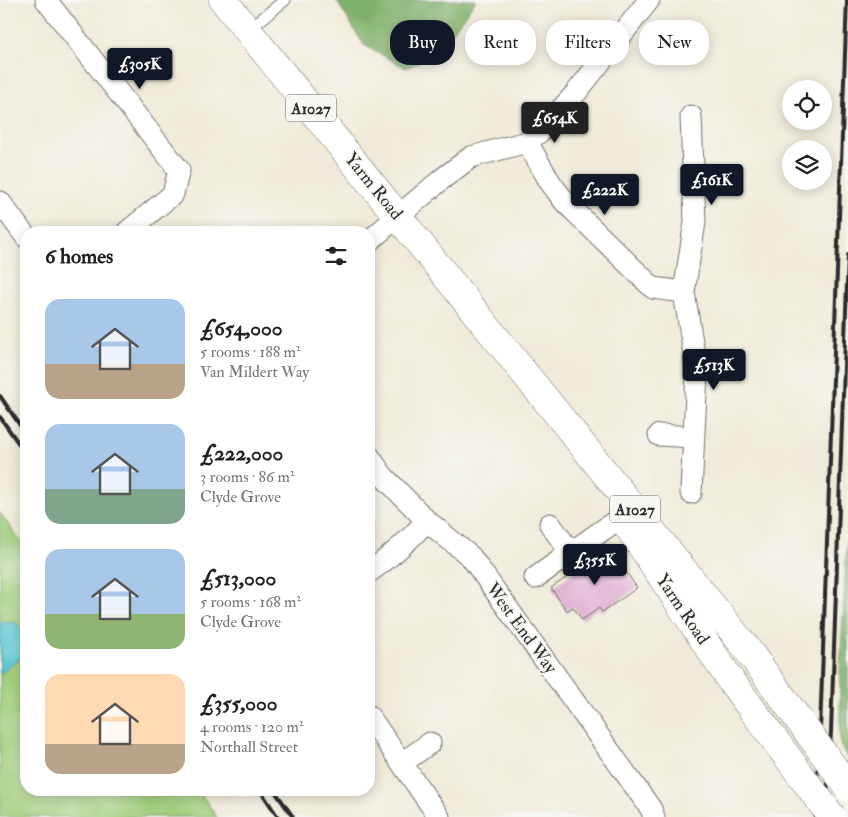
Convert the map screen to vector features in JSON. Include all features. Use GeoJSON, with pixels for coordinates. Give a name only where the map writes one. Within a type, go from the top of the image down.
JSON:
{"type":"FeatureCollection","features":[{"type":"Feature","properties":{"kind":"main road","name":"Yarm Road"},"geometry":{"type":"LineString","coordinates":[[223,0],[525,372],[628,513],[731,681],[832,817]]}},
{"type":"Feature","properties":{"kind":"main road","name":"Yarm Road"},"geometry":{"type":"LineString","coordinates":[[628,513],[744,645],[848,787]]}},
{"type":"Feature","properties":{"kind":"street"},"geometry":{"type":"LineString","coordinates":[[46,0],[179,170],[173,194],[134,226]]}},
{"type":"Feature","properties":{"kind":"street"},"geometry":{"type":"LineString","coordinates":[[375,236],[470,156],[527,142],[542,130],[576,93],[649,0]]}},
{"type":"Feature","properties":{"kind":"street"},"geometry":{"type":"LineString","coordinates":[[690,116],[695,222],[684,292],[697,373],[691,494]]}},
{"type":"Feature","properties":{"kind":"street"},"geometry":{"type":"LineString","coordinates":[[527,142],[550,182],[565,202],[653,288],[684,292]]}},
{"type":"Feature","properties":{"kind":"street"},"geometry":{"type":"LineString","coordinates":[[0,202],[20,229]]}},
{"type":"Feature","properties":{"kind":"street"},"geometry":{"type":"LineString","coordinates":[[659,435],[693,437]]}},
{"type":"Feature","properties":{"kind":"street","name":"West End Way"},"geometry":{"type":"LineString","coordinates":[[375,465],[383,476],[428,521],[471,557],[651,808],[654,817]]}},
{"type":"Feature","properties":{"kind":"street"},"geometry":{"type":"LineString","coordinates":[[535,578],[628,513]]}},
{"type":"Feature","properties":{"kind":"street"},"geometry":{"type":"LineString","coordinates":[[375,568],[414,536],[428,521]]}},
{"type":"Feature","properties":{"kind":"street"},"geometry":{"type":"LineString","coordinates":[[550,524],[571,553]]}},
{"type":"Feature","properties":{"kind":"street"},"geometry":{"type":"LineString","coordinates":[[375,725],[439,817]]}},
{"type":"Feature","properties":{"kind":"street"},"geometry":{"type":"LineString","coordinates":[[402,764],[430,743]]}},
{"type":"Feature","properties":{"kind":"lane"},"geometry":{"type":"LineString","coordinates":[[248,30],[285,0]]}},
{"type":"Feature","properties":{"kind":"green space"},"geometry":{"type":"Polygon","coordinates":[[[336,0],[476,0],[455,29],[455,20],[390,20],[390,59],[364,45],[336,0]]]}},
{"type":"Feature","properties":{"kind":"green space"},"geometry":{"type":"Polygon","coordinates":[[[401,65],[413,65],[406,68],[401,65]]]}},
{"type":"Feature","properties":{"kind":"green space"},"geometry":{"type":"Polygon","coordinates":[[[0,513],[20,541],[20,796],[202,796],[217,817],[0,817],[0,513]]]}},
{"type":"Feature","properties":{"kind":"green space"},"geometry":{"type":"Polygon","coordinates":[[[848,524],[848,759],[840,744],[840,671],[848,524]]]}},
{"type":"Feature","properties":{"kind":"water"},"geometry":{"type":"Polygon","coordinates":[[[0,622],[16,623],[20,626],[20,659],[0,674],[0,622]]]}},
{"type":"Feature","properties":{"kind":"building"},"geometry":{"type":"Polygon","coordinates":[[[610,548],[637,588],[602,612],[599,608],[582,620],[573,607],[567,611],[551,588],[610,548]]]}},
{"type":"Feature","properties":{"kind":"railway"},"geometry":{"type":"LineString","coordinates":[[815,817],[820,731],[847,0]]}},
{"type":"Feature","properties":{"kind":"railway"},"geometry":{"type":"LineString","coordinates":[[826,817],[831,732],[848,255]]}},
{"type":"Feature","properties":{"kind":"railway"},"geometry":{"type":"LineString","coordinates":[[0,396],[20,425]]}},
{"type":"Feature","properties":{"kind":"railway"},"geometry":{"type":"LineString","coordinates":[[0,417],[20,445]]}},
{"type":"Feature","properties":{"kind":"railway"},"geometry":{"type":"LineString","coordinates":[[264,796],[278,817]]}},
{"type":"Feature","properties":{"kind":"railway"},"geometry":{"type":"LineString","coordinates":[[278,796],[293,817]]}}]}
